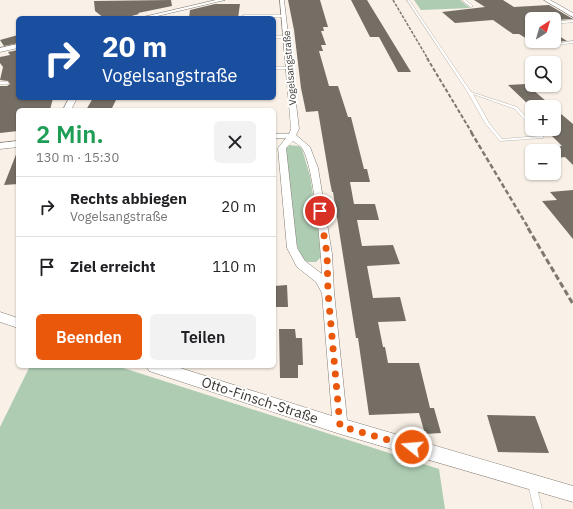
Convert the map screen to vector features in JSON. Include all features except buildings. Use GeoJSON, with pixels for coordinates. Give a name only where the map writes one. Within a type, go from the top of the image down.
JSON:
{"type":"FeatureCollection","features":[{"type":"Feature","properties":{"kind":"street"},"geometry":{"type":"LineString","coordinates":[[151,16],[223,0]]}},
{"type":"Feature","properties":{"kind":"street","name":"Vogelsangstraße"},"geometry":{"type":"LineString","coordinates":[[282,0],[295,129],[292,136],[282,148],[292,248],[301,264],[320,279],[328,292]]}},
{"type":"Feature","properties":{"kind":"street"},"geometry":{"type":"LineString","coordinates":[[546,0],[573,15]]}},
{"type":"Feature","properties":{"kind":"street"},"geometry":{"type":"LineString","coordinates":[[0,50],[16,46]]}},
{"type":"Feature","properties":{"kind":"street"},"geometry":{"type":"LineString","coordinates":[[276,136],[292,136],[306,147],[314,168],[327,254],[328,292],[340,426]]}},
{"type":"Feature","properties":{"kind":"street"},"geometry":{"type":"LineString","coordinates":[[0,146],[16,144]]}},
{"type":"Feature","properties":{"kind":"street"},"geometry":{"type":"LineString","coordinates":[[0,318],[16,322]]}},
{"type":"Feature","properties":{"kind":"street","name":"Otto-Finsch-Straße"},"geometry":{"type":"LineString","coordinates":[[160,368],[340,426],[573,494]]}},
{"type":"Feature","properties":{"kind":"lane"},"geometry":{"type":"LineString","coordinates":[[408,0],[454,68],[488,123],[501,140],[542,138],[540,136]]}},
{"type":"Feature","properties":{"kind":"lane"},"geometry":{"type":"LineString","coordinates":[[463,0],[472,6]]}},
{"type":"Feature","properties":{"kind":"lane"},"geometry":{"type":"LineString","coordinates":[[244,16],[284,16]]}},
{"type":"Feature","properties":{"kind":"lane"},"geometry":{"type":"LineString","coordinates":[[561,22],[573,21]]}},
{"type":"Feature","properties":{"kind":"lane"},"geometry":{"type":"LineString","coordinates":[[276,37],[286,37]]}},
{"type":"Feature","properties":{"kind":"lane"},"geometry":{"type":"LineString","coordinates":[[561,44],[573,42]]}},
{"type":"Feature","properties":{"kind":"lane"},"geometry":{"type":"LineString","coordinates":[[276,68],[289,68]]}},
{"type":"Feature","properties":{"kind":"lane"},"geometry":{"type":"LineString","coordinates":[[0,83],[7,83]]}},
{"type":"Feature","properties":{"kind":"lane"},"geometry":{"type":"LineString","coordinates":[[469,92],[516,108],[525,118]]}},
{"type":"Feature","properties":{"kind":"lane"},"geometry":{"type":"LineString","coordinates":[[531,482],[538,509]]}},
{"type":"Feature","properties":{"kind":"green space"},"geometry":{"type":"Polygon","coordinates":[[[414,0],[460,0],[470,8],[421,10],[414,0]]]}},
{"type":"Feature","properties":{"kind":"green space"},"geometry":{"type":"Polygon","coordinates":[[[288,145],[299,146],[302,149],[310,176],[322,252],[321,257],[316,262],[308,262],[301,258],[296,242],[286,148],[288,145]]]}},
{"type":"Feature","properties":{"kind":"green space"},"geometry":{"type":"Polygon","coordinates":[[[29,368],[123,368],[439,469],[445,509],[0,509],[0,427],[29,368]]]}},
{"type":"Feature","properties":{"kind":"railway"},"geometry":{"type":"LineString","coordinates":[[393,0],[428,59]]}},
{"type":"Feature","properties":{"kind":"railway"},"geometry":{"type":"LineString","coordinates":[[427,58],[472,133]]}},
{"type":"Feature","properties":{"kind":"railway"},"geometry":{"type":"LineString","coordinates":[[471,132],[529,229]]}},
{"type":"Feature","properties":{"kind":"railway"},"geometry":{"type":"LineString","coordinates":[[528,228],[573,304]]}},
{"type":"Feature","properties":{"kind":"route"},"geometry":{"type":"LineString","coordinates":[[320,211],[327,254],[328,292],[340,426],[412,447]]}}]}
